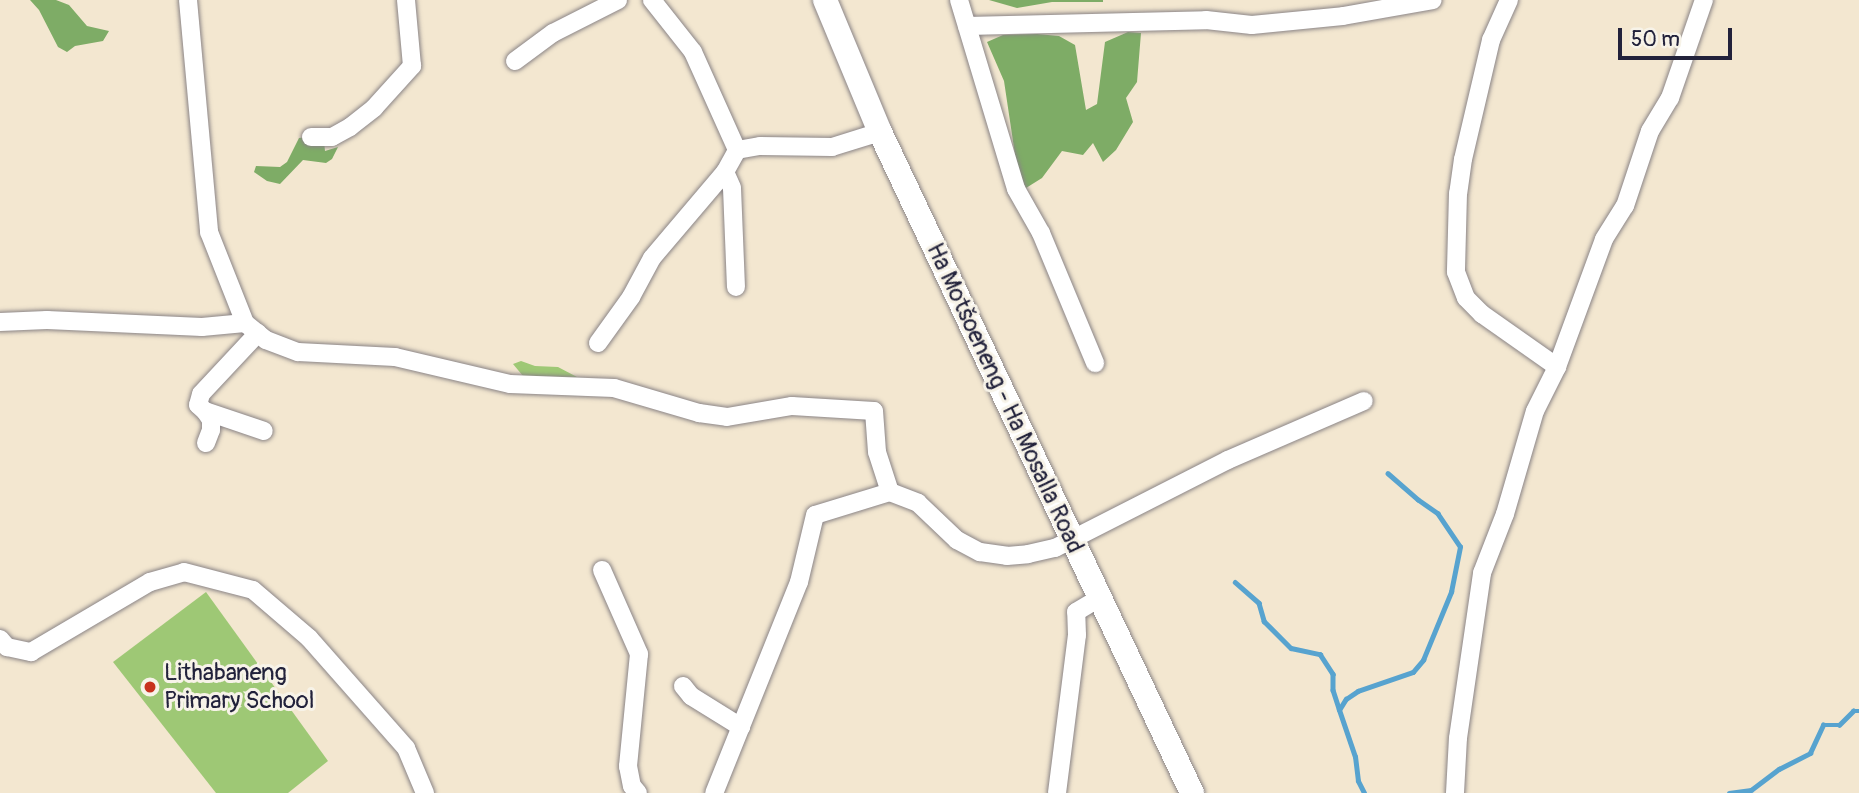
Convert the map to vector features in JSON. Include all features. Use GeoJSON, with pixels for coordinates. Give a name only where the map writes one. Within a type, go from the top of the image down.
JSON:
{"type":"FeatureCollection","features":[{"type":"Feature","properties":{"kind":"main road","name":"Ha Motšoeneng - Ha Mosalla Road"},"geometry":{"type":"LineString","coordinates":[[825,0],[880,132],[1192,793]]}},
{"type":"Feature","properties":{"kind":"street"},"geometry":{"type":"LineString","coordinates":[[188,0],[209,232],[251,328]]}},
{"type":"Feature","properties":{"kind":"street"},"geometry":{"type":"LineString","coordinates":[[312,137],[332,137],[350,127],[412,66],[407,0]]}},
{"type":"Feature","properties":{"kind":"street"},"geometry":{"type":"LineString","coordinates":[[515,61],[552,33],[618,0]]}},
{"type":"Feature","properties":{"kind":"street"},"geometry":{"type":"LineString","coordinates":[[652,0],[693,52],[737,150]]}},
{"type":"Feature","properties":{"kind":"street"},"geometry":{"type":"LineString","coordinates":[[959,0],[1016,190],[1041,233],[1095,363]]}},
{"type":"Feature","properties":{"kind":"street"},"geometry":{"type":"LineString","coordinates":[[967,26],[1206,20],[1252,25],[1343,16],[1433,0]]}},
{"type":"Feature","properties":{"kind":"street"},"geometry":{"type":"LineString","coordinates":[[1509,0],[1491,40],[1463,159],[1458,193],[1456,271],[1466,298],[1482,314],[1530,351],[1557,367]]}},
{"type":"Feature","properties":{"kind":"street"},"geometry":{"type":"LineString","coordinates":[[1455,793],[1458,738],[1482,573],[1505,514],[1535,411],[1557,367],[1604,239],[1625,206],[1650,131],[1670,98],[1704,0]]}},
{"type":"Feature","properties":{"kind":"street"},"geometry":{"type":"LineString","coordinates":[[737,150],[760,146],[832,146],[880,132]]}},
{"type":"Feature","properties":{"kind":"street"},"geometry":{"type":"LineString","coordinates":[[598,343],[631,297],[652,258],[725,172],[737,150]]}},
{"type":"Feature","properties":{"kind":"street"},"geometry":{"type":"LineString","coordinates":[[725,172],[732,188],[736,287]]}},
{"type":"Feature","properties":{"kind":"street"},"geometry":{"type":"LineString","coordinates":[[0,322],[47,320],[251,328],[298,352],[395,357],[510,384],[614,388],[699,413],[727,417],[792,406],[874,411],[877,452],[890,492]]}},
{"type":"Feature","properties":{"kind":"street"},"geometry":{"type":"LineString","coordinates":[[206,443],[211,430],[211,420],[198,405],[201,394],[251,328]]}},
{"type":"Feature","properties":{"kind":"street"},"geometry":{"type":"LineString","coordinates":[[714,793],[799,582],[815,515],[890,492],[918,503],[957,540],[980,552],[1007,556],[1028,554],[1055,548],[1228,460],[1363,401]]}},
{"type":"Feature","properties":{"kind":"street"},"geometry":{"type":"LineString","coordinates":[[205,411],[264,431]]}},
{"type":"Feature","properties":{"kind":"street"},"geometry":{"type":"LineString","coordinates":[[602,570],[639,654],[628,766],[632,786],[638,793]]}},
{"type":"Feature","properties":{"kind":"street"},"geometry":{"type":"LineString","coordinates":[[0,639],[7,647],[31,652],[150,583],[184,572],[253,590],[309,638],[405,748],[425,793]]}},
{"type":"Feature","properties":{"kind":"street"},"geometry":{"type":"LineString","coordinates":[[1057,793],[1077,635],[1076,612],[1099,598]]}},
{"type":"Feature","properties":{"kind":"street"},"geometry":{"type":"LineString","coordinates":[[683,686],[691,696],[741,727]]}},
{"type":"Feature","properties":{"kind":"green space"},"geometry":{"type":"Polygon","coordinates":[[[30,0],[56,0],[69,5],[87,26],[109,31],[103,41],[75,46],[67,52],[58,47],[39,10],[30,0]]]}},
{"type":"Feature","properties":{"kind":"green space"},"geometry":{"type":"Polygon","coordinates":[[[989,0],[1103,2],[1052,2],[1017,8],[989,0]]]}},
{"type":"Feature","properties":{"kind":"green space"},"geometry":{"type":"Polygon","coordinates":[[[1128,32],[1141,33],[1137,82],[1126,98],[1133,122],[1116,150],[1103,162],[1093,143],[1083,155],[1062,151],[1042,178],[1026,188],[1017,168],[1004,81],[987,42],[1003,35],[1037,34],[1059,36],[1075,45],[1086,110],[1097,104],[1105,42],[1128,32]]]}},
{"type":"Feature","properties":{"kind":"green space"},"geometry":{"type":"Polygon","coordinates":[[[299,138],[324,141],[325,151],[338,147],[332,159],[326,163],[303,160],[280,184],[267,181],[254,172],[256,166],[280,167],[287,162],[299,138]]]}},
{"type":"Feature","properties":{"kind":"green space"},"geometry":{"type":"Polygon","coordinates":[[[521,361],[535,366],[558,367],[577,377],[523,376],[513,364],[521,361]]]}},
{"type":"Feature","properties":{"kind":"green space"},"geometry":{"type":"Polygon","coordinates":[[[206,592],[328,761],[288,793],[216,793],[113,662],[206,592]]]}},
{"type":"Feature","properties":{"kind":"waterway"},"geometry":{"type":"LineString","coordinates":[[1364,793],[1358,781],[1355,757],[1339,710],[1346,699],[1358,691],[1413,672],[1423,660],[1451,592],[1460,547],[1438,514],[1388,474]]}},
{"type":"Feature","properties":{"kind":"waterway"},"geometry":{"type":"LineString","coordinates":[[1235,582],[1259,603],[1264,621],[1291,648],[1320,654],[1333,674],[1333,690],[1339,709]]}},
{"type":"Feature","properties":{"kind":"waterway"},"geometry":{"type":"LineString","coordinates":[[1729,793],[1751,790],[1779,769],[1810,753],[1823,725],[1839,725],[1853,711],[1859,711]]}},
{"type":"Feature","properties":{"kind":"place","name":"Lithabaneng Primary School"},"geometry":{"type":"Point","coordinates":[150,687]}}]}
